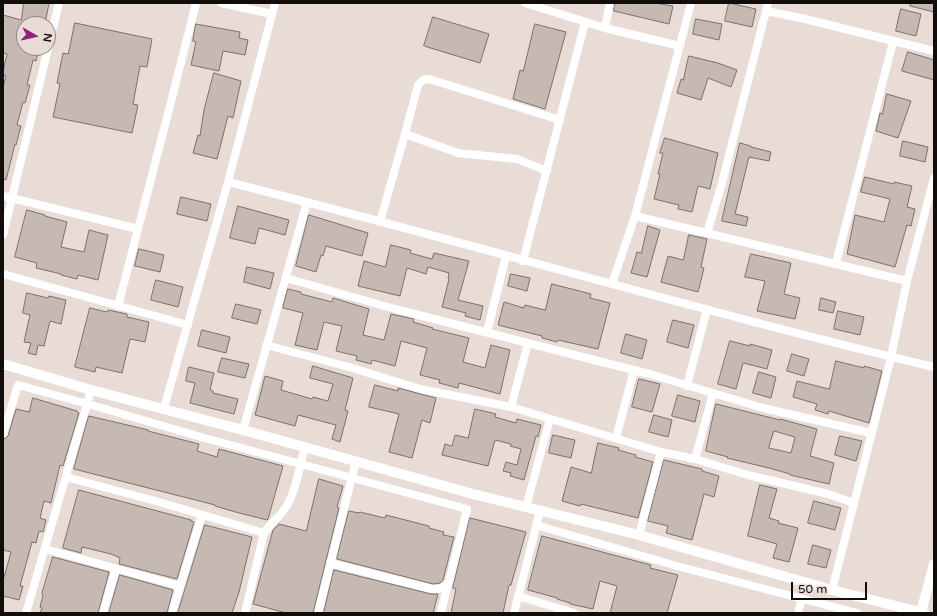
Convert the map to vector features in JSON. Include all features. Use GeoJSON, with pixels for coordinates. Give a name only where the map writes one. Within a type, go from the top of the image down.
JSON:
{"type":"FeatureCollection","features":[{"type":"Feature","properties":{"kind":"street"},"geometry":{"type":"LineString","coordinates":[[3,235],[59,3]]}},
{"type":"Feature","properties":{"kind":"street"},"geometry":{"type":"LineString","coordinates":[[118,306],[196,3]]}},
{"type":"Feature","properties":{"kind":"street"},"geometry":{"type":"LineString","coordinates":[[221,3],[272,14]]}},
{"type":"Feature","properties":{"kind":"street"},"geometry":{"type":"LineString","coordinates":[[164,408],[228,182],[275,3]]}},
{"type":"Feature","properties":{"kind":"street"},"geometry":{"type":"LineString","coordinates":[[525,3],[605,28],[680,46]]}},
{"type":"Feature","properties":{"kind":"street"},"geometry":{"type":"LineString","coordinates":[[605,28],[610,3]]}},
{"type":"Feature","properties":{"kind":"street"},"geometry":{"type":"LineString","coordinates":[[612,284],[635,216],[691,3]]}},
{"type":"Feature","properties":{"kind":"street"},"geometry":{"type":"LineString","coordinates":[[707,233],[722,183],[767,7],[801,18],[934,51]]}},
{"type":"Feature","properties":{"kind":"street"},"geometry":{"type":"LineString","coordinates":[[523,261],[586,22]]}},
{"type":"Feature","properties":{"kind":"street"},"geometry":{"type":"LineString","coordinates":[[836,263],[893,42]]}},
{"type":"Feature","properties":{"kind":"street"},"geometry":{"type":"LineString","coordinates":[[380,222],[418,85],[423,80],[429,79],[560,120]]}},
{"type":"Feature","properties":{"kind":"street"},"geometry":{"type":"LineString","coordinates":[[405,134],[458,153],[517,159],[547,171]]}},
{"type":"Feature","properties":{"kind":"street"},"geometry":{"type":"LineString","coordinates":[[832,590],[891,357],[908,281],[934,178]]}},
{"type":"Feature","properties":{"kind":"street"},"geometry":{"type":"LineString","coordinates":[[228,182],[523,261],[934,367]]}},
{"type":"Feature","properties":{"kind":"street"},"geometry":{"type":"LineString","coordinates":[[3,196],[138,229]]}},
{"type":"Feature","properties":{"kind":"street"},"geometry":{"type":"LineString","coordinates":[[243,430],[307,202]]}},
{"type":"Feature","properties":{"kind":"street"},"geometry":{"type":"LineString","coordinates":[[635,216],[908,281]]}},
{"type":"Feature","properties":{"kind":"street"},"geometry":{"type":"LineString","coordinates":[[487,332],[506,256]]}},
{"type":"Feature","properties":{"kind":"street"},"geometry":{"type":"LineString","coordinates":[[3,274],[188,325]]}},
{"type":"Feature","properties":{"kind":"street"},"geometry":{"type":"LineString","coordinates":[[286,278],[395,309],[634,370],[763,408],[871,433]]}},
{"type":"Feature","properties":{"kind":"street"},"geometry":{"type":"LineString","coordinates":[[687,386],[707,309]]}},
{"type":"Feature","properties":{"kind":"street"},"geometry":{"type":"LineString","coordinates":[[511,407],[528,343]]}},
{"type":"Feature","properties":{"kind":"street"},"geometry":{"type":"LineString","coordinates":[[266,345],[349,367],[420,389],[511,407],[661,452],[695,459],[748,475],[828,494],[854,503]]}},
{"type":"Feature","properties":{"kind":"street"},"geometry":{"type":"LineString","coordinates":[[3,364],[91,390],[164,408],[540,511],[639,535],[832,590],[923,613],[934,564]]}},
{"type":"Feature","properties":{"kind":"street"},"geometry":{"type":"LineString","coordinates":[[616,438],[634,370]]}},
{"type":"Feature","properties":{"kind":"street"},"geometry":{"type":"LineString","coordinates":[[3,434],[18,385],[201,437],[467,509],[441,613]]}},
{"type":"Feature","properties":{"kind":"street"},"geometry":{"type":"LineString","coordinates":[[26,613],[91,390]]}},
{"type":"Feature","properties":{"kind":"street"},"geometry":{"type":"LineString","coordinates":[[695,459],[713,393]]}},
{"type":"Feature","properties":{"kind":"street"},"geometry":{"type":"LineString","coordinates":[[526,507],[550,418]]}},
{"type":"Feature","properties":{"kind":"street"},"geometry":{"type":"LineString","coordinates":[[245,613],[264,533],[269,524],[285,509],[292,496],[305,447]]}},
{"type":"Feature","properties":{"kind":"street"},"geometry":{"type":"LineString","coordinates":[[639,535],[661,452]]}},
{"type":"Feature","properties":{"kind":"street"},"geometry":{"type":"LineString","coordinates":[[318,613],[356,461]]}},
{"type":"Feature","properties":{"kind":"street"},"geometry":{"type":"LineString","coordinates":[[66,478],[264,533]]}},
{"type":"Feature","properties":{"kind":"street"},"geometry":{"type":"LineString","coordinates":[[514,613],[540,511]]}},
{"type":"Feature","properties":{"kind":"street"},"geometry":{"type":"LineString","coordinates":[[172,613],[202,515]]}},
{"type":"Feature","properties":{"kind":"street"},"geometry":{"type":"LineString","coordinates":[[536,525],[677,566],[857,613]]}},
{"type":"Feature","properties":{"kind":"street"},"geometry":{"type":"LineString","coordinates":[[45,549],[180,586]]}},
{"type":"Feature","properties":{"kind":"street"},"geometry":{"type":"LineString","coordinates":[[330,563],[432,589],[446,587],[449,582]]}},
{"type":"Feature","properties":{"kind":"street"},"geometry":{"type":"LineString","coordinates":[[103,613],[116,568]]}},
{"type":"Feature","properties":{"kind":"street"},"geometry":{"type":"LineString","coordinates":[[518,596],[574,613]]}},
{"type":"Feature","properties":{"kind":"street"},"geometry":{"type":"LineString","coordinates":[[798,613],[802,599]]}},
{"type":"Feature","properties":{"kind":"building"},"geometry":{"type":"Polygon","coordinates":[[[24,3],[49,3],[47,16],[22,16],[24,3]]]}},
{"type":"Feature","properties":{"kind":"building"},"geometry":{"type":"Polygon","coordinates":[[[615,3],[655,3],[673,6],[669,24],[614,11],[615,3]]]}},
{"type":"Feature","properties":{"kind":"building"},"geometry":{"type":"Polygon","coordinates":[[[729,3],[756,9],[752,27],[725,21],[729,3]]]}},
{"type":"Feature","properties":{"kind":"building"},"geometry":{"type":"Polygon","coordinates":[[[911,3],[934,3],[934,12],[910,6],[911,3]]]}},
{"type":"Feature","properties":{"kind":"building"},"geometry":{"type":"Polygon","coordinates":[[[901,9],[921,14],[916,36],[896,31],[901,9]]]}},
{"type":"Feature","properties":{"kind":"building"},"geometry":{"type":"Polygon","coordinates":[[[3,15],[16,19],[16,56],[37,56],[36,61],[33,60],[27,85],[30,85],[25,103],[23,102],[17,125],[21,126],[6,180],[3,179],[3,87],[6,76],[3,75],[3,71],[7,54],[3,53],[3,15]]]}},
{"type":"Feature","properties":{"kind":"building"},"geometry":{"type":"Polygon","coordinates":[[[433,17],[489,34],[480,63],[424,46],[433,17]]]}},
{"type":"Feature","properties":{"kind":"building"},"geometry":{"type":"Polygon","coordinates":[[[696,19],[722,24],[719,40],[693,34],[696,19]]]}},
{"type":"Feature","properties":{"kind":"building"},"geometry":{"type":"Polygon","coordinates":[[[75,23],[152,39],[147,67],[140,66],[133,104],[138,105],[132,133],[53,117],[60,84],[57,83],[63,53],[68,54],[75,23]]]}},
{"type":"Feature","properties":{"kind":"building"},"geometry":{"type":"Polygon","coordinates":[[[196,24],[240,32],[239,38],[248,40],[245,55],[223,51],[219,71],[191,65],[196,42],[193,41],[196,24]]]}},
{"type":"Feature","properties":{"kind":"building"},"geometry":{"type":"Polygon","coordinates":[[[535,24],[566,32],[545,109],[513,99],[520,70],[523,71],[535,24]]]}},
{"type":"Feature","properties":{"kind":"building"},"geometry":{"type":"Polygon","coordinates":[[[908,52],[934,60],[934,80],[902,71],[908,52]]]}},
{"type":"Feature","properties":{"kind":"building"},"geometry":{"type":"Polygon","coordinates":[[[689,56],[718,63],[737,70],[731,87],[708,78],[701,100],[677,93],[681,79],[683,80],[689,56]]]}},
{"type":"Feature","properties":{"kind":"building"},"geometry":{"type":"Polygon","coordinates":[[[214,73],[241,81],[233,118],[228,116],[217,159],[193,153],[198,135],[200,136],[204,110],[214,73]]]}},
{"type":"Feature","properties":{"kind":"building"},"geometry":{"type":"Polygon","coordinates":[[[887,94],[911,101],[898,138],[876,131],[880,113],[882,114],[887,94]]]}},
{"type":"Feature","properties":{"kind":"building"},"geometry":{"type":"Polygon","coordinates":[[[665,138],[718,153],[710,189],[698,186],[692,212],[678,209],[679,205],[654,199],[663,153],[660,153],[665,138]]]}},
{"type":"Feature","properties":{"kind":"building"},"geometry":{"type":"Polygon","coordinates":[[[903,141],[928,147],[925,162],[900,156],[903,141]]]}},
{"type":"Feature","properties":{"kind":"building"},"geometry":{"type":"Polygon","coordinates":[[[740,143],[771,152],[769,161],[749,157],[735,214],[748,217],[746,226],[722,221],[740,143]]]}},
{"type":"Feature","properties":{"kind":"building"},"geometry":{"type":"Polygon","coordinates":[[[865,177],[894,184],[894,182],[912,186],[907,207],[915,209],[911,226],[907,225],[895,267],[847,254],[855,215],[884,222],[890,199],[861,192],[865,177]]]}},
{"type":"Feature","properties":{"kind":"building"},"geometry":{"type":"Polygon","coordinates":[[[181,197],[211,204],[207,221],[177,214],[181,197]]]}},
{"type":"Feature","properties":{"kind":"building"},"geometry":{"type":"Polygon","coordinates":[[[238,206],[289,220],[285,235],[259,228],[255,244],[230,238],[238,206]]]}},
{"type":"Feature","properties":{"kind":"building"},"geometry":{"type":"Polygon","coordinates":[[[27,210],[67,222],[61,247],[84,252],[89,230],[108,235],[98,280],[78,275],[77,279],[61,275],[36,268],[37,263],[15,257],[27,210]]]}},
{"type":"Feature","properties":{"kind":"building"},"geometry":{"type":"Polygon","coordinates":[[[309,215],[368,233],[362,256],[326,246],[323,256],[321,255],[316,272],[296,266],[309,215]]]}},
{"type":"Feature","properties":{"kind":"building"},"geometry":{"type":"Polygon","coordinates":[[[648,226],[660,230],[647,277],[631,273],[637,252],[641,253],[648,226]]]}},
{"type":"Feature","properties":{"kind":"building"},"geometry":{"type":"Polygon","coordinates":[[[689,235],[707,239],[701,267],[704,268],[698,292],[661,282],[668,256],[683,260],[689,235]]]}},
{"type":"Feature","properties":{"kind":"building"},"geometry":{"type":"Polygon","coordinates":[[[391,245],[411,250],[410,253],[432,259],[434,253],[469,261],[458,300],[483,306],[480,320],[465,316],[466,313],[442,307],[449,279],[449,273],[428,267],[426,274],[407,268],[400,296],[358,286],[364,261],[385,267],[391,245]]]}},
{"type":"Feature","properties":{"kind":"building"},"geometry":{"type":"Polygon","coordinates":[[[139,249],[164,255],[160,272],[135,266],[139,249]]]}},
{"type":"Feature","properties":{"kind":"building"},"geometry":{"type":"Polygon","coordinates":[[[751,254],[791,263],[784,294],[800,298],[795,319],[757,311],[765,281],[745,277],[751,254]]]}},
{"type":"Feature","properties":{"kind":"building"},"geometry":{"type":"Polygon","coordinates":[[[247,267],[274,273],[270,289],[244,282],[247,267]]]}},
{"type":"Feature","properties":{"kind":"building"},"geometry":{"type":"Polygon","coordinates":[[[511,274],[530,278],[527,291],[508,286],[511,274]]]}},
{"type":"Feature","properties":{"kind":"building"},"geometry":{"type":"Polygon","coordinates":[[[156,280],[183,287],[178,307],[151,300],[156,280]]]}},
{"type":"Feature","properties":{"kind":"building"},"geometry":{"type":"Polygon","coordinates":[[[552,284],[591,294],[590,298],[610,303],[598,349],[558,340],[557,342],[542,338],[542,336],[498,325],[504,302],[524,308],[525,305],[545,310],[552,284]]]}},
{"type":"Feature","properties":{"kind":"building"},"geometry":{"type":"Polygon","coordinates":[[[288,289],[332,302],[333,298],[369,309],[363,335],[384,340],[391,314],[414,319],[413,322],[433,328],[432,329],[469,338],[463,362],[485,368],[491,345],[510,350],[500,394],[459,383],[458,388],[439,383],[440,380],[420,375],[427,348],[401,341],[395,366],[372,360],[371,364],[356,360],[357,356],[336,351],[342,326],[324,322],[317,350],[295,345],[303,313],[283,308],[288,289]]]}},
{"type":"Feature","properties":{"kind":"building"},"geometry":{"type":"Polygon","coordinates":[[[27,293],[48,298],[49,296],[66,300],[61,324],[50,321],[44,346],[38,345],[36,355],[28,353],[31,343],[24,342],[30,315],[23,313],[27,293]]]}},
{"type":"Feature","properties":{"kind":"building"},"geometry":{"type":"Polygon","coordinates":[[[821,298],[836,302],[833,313],[819,310],[821,298]]]}},
{"type":"Feature","properties":{"kind":"building"},"geometry":{"type":"Polygon","coordinates":[[[236,304],[261,310],[257,324],[232,318],[236,304]]]}},
{"type":"Feature","properties":{"kind":"building"},"geometry":{"type":"Polygon","coordinates":[[[90,308],[107,312],[108,310],[127,314],[127,317],[149,322],[145,342],[130,339],[122,373],[96,367],[95,372],[75,367],[90,308]]]}},
{"type":"Feature","properties":{"kind":"building"},"geometry":{"type":"Polygon","coordinates":[[[838,311],[864,317],[860,335],[834,329],[838,311]]]}},
{"type":"Feature","properties":{"kind":"building"},"geometry":{"type":"Polygon","coordinates":[[[673,320],[694,325],[688,348],[667,342],[673,320]]]}},
{"type":"Feature","properties":{"kind":"building"},"geometry":{"type":"Polygon","coordinates":[[[202,330],[230,337],[226,353],[198,346],[202,330]]]}},
{"type":"Feature","properties":{"kind":"building"},"geometry":{"type":"Polygon","coordinates":[[[626,334],[647,340],[642,359],[621,353],[626,334]]]}},
{"type":"Feature","properties":{"kind":"building"},"geometry":{"type":"Polygon","coordinates":[[[730,341],[750,346],[750,344],[772,350],[767,369],[743,363],[736,389],[718,384],[730,341]]]}},
{"type":"Feature","properties":{"kind":"building"},"geometry":{"type":"Polygon","coordinates":[[[792,354],[809,359],[804,376],[787,371],[792,354]]]}},
{"type":"Feature","properties":{"kind":"building"},"geometry":{"type":"Polygon","coordinates":[[[222,358],[249,364],[245,378],[218,372],[222,358]]]}},
{"type":"Feature","properties":{"kind":"building"},"geometry":{"type":"Polygon","coordinates":[[[836,361],[882,371],[869,423],[829,411],[828,414],[815,410],[817,404],[793,397],[797,381],[829,389],[836,361]]]}},
{"type":"Feature","properties":{"kind":"building"},"geometry":{"type":"Polygon","coordinates":[[[313,366],[353,378],[345,410],[348,411],[340,442],[332,439],[336,425],[298,415],[295,426],[255,415],[265,376],[283,381],[281,390],[312,399],[313,397],[328,401],[333,384],[310,378],[313,366]]]}},
{"type":"Feature","properties":{"kind":"building"},"geometry":{"type":"Polygon","coordinates":[[[189,367],[214,373],[210,390],[213,391],[213,393],[238,399],[234,414],[190,403],[195,383],[186,381],[189,367]]]}},
{"type":"Feature","properties":{"kind":"building"},"geometry":{"type":"Polygon","coordinates":[[[759,372],[776,377],[771,398],[753,393],[759,372]]]}},
{"type":"Feature","properties":{"kind":"building"},"geometry":{"type":"Polygon","coordinates":[[[639,379],[660,384],[652,412],[632,407],[639,379]]]}},
{"type":"Feature","properties":{"kind":"building"},"geometry":{"type":"Polygon","coordinates":[[[375,385],[398,391],[398,388],[436,398],[430,423],[422,420],[412,458],[389,452],[399,414],[369,407],[375,385]]]}},
{"type":"Feature","properties":{"kind":"building"},"geometry":{"type":"Polygon","coordinates":[[[678,395],[700,401],[695,422],[672,416],[678,395]]]}},
{"type":"Feature","properties":{"kind":"building"},"geometry":{"type":"Polygon","coordinates":[[[33,398],[77,411],[79,413],[63,466],[60,465],[51,503],[44,501],[40,518],[46,520],[43,532],[39,531],[36,543],[32,542],[20,586],[23,586],[19,600],[3,596],[3,581],[11,552],[3,550],[3,439],[8,436],[16,409],[29,412],[33,398]]]}},
{"type":"Feature","properties":{"kind":"building"},"geometry":{"type":"Polygon","coordinates":[[[716,404],[817,429],[810,456],[834,463],[829,484],[790,475],[706,451],[716,404]],[[774,431],[769,448],[791,453],[795,437],[774,431]]]}},
{"type":"Feature","properties":{"kind":"building"},"geometry":{"type":"Polygon","coordinates":[[[475,409],[496,414],[495,417],[516,423],[517,419],[541,425],[538,437],[536,436],[524,480],[510,476],[511,473],[503,471],[506,462],[517,465],[521,449],[510,446],[511,444],[495,440],[488,466],[442,455],[445,444],[452,446],[455,435],[468,438],[475,409]]]}},
{"type":"Feature","properties":{"kind":"building"},"geometry":{"type":"Polygon","coordinates":[[[654,415],[672,420],[668,437],[649,432],[654,415]]]}},
{"type":"Feature","properties":{"kind":"building"},"geometry":{"type":"Polygon","coordinates":[[[89,416],[199,444],[197,451],[217,457],[219,449],[283,466],[268,519],[239,513],[215,505],[74,469],[89,416]]]}},
{"type":"Feature","properties":{"kind":"building"},"geometry":{"type":"Polygon","coordinates":[[[553,435],[575,440],[571,458],[549,453],[553,435]]]}},
{"type":"Feature","properties":{"kind":"building"},"geometry":{"type":"Polygon","coordinates":[[[840,436],[862,441],[856,461],[835,455],[840,436]]]}},
{"type":"Feature","properties":{"kind":"building"},"geometry":{"type":"Polygon","coordinates":[[[598,443],[619,448],[618,450],[653,462],[638,518],[581,504],[580,506],[562,501],[571,467],[591,473],[598,443]]]}},
{"type":"Feature","properties":{"kind":"building"},"geometry":{"type":"Polygon","coordinates":[[[664,460],[702,469],[702,471],[719,476],[714,497],[704,494],[692,540],[666,533],[668,526],[648,521],[664,460]]]}},
{"type":"Feature","properties":{"kind":"building"},"geometry":{"type":"Polygon","coordinates":[[[319,479],[343,486],[313,613],[286,613],[253,604],[273,530],[279,524],[306,531],[319,479]]]}},
{"type":"Feature","properties":{"kind":"building"},"geometry":{"type":"Polygon","coordinates":[[[760,485],[777,489],[769,518],[779,521],[778,523],[798,528],[789,562],[773,558],[777,544],[748,536],[760,485]]]}},
{"type":"Feature","properties":{"kind":"building"},"geometry":{"type":"Polygon","coordinates":[[[79,490],[194,522],[177,579],[119,564],[120,558],[111,554],[82,547],[81,553],[63,548],[79,490]]]}},
{"type":"Feature","properties":{"kind":"building"},"geometry":{"type":"Polygon","coordinates":[[[814,501],[841,508],[835,530],[808,523],[814,501]]]}},
{"type":"Feature","properties":{"kind":"building"},"geometry":{"type":"Polygon","coordinates":[[[349,511],[385,518],[386,515],[429,526],[429,528],[444,532],[443,535],[454,537],[443,580],[440,583],[433,584],[337,559],[349,511]]]}},
{"type":"Feature","properties":{"kind":"building"},"geometry":{"type":"Polygon","coordinates":[[[470,518],[526,532],[511,585],[509,585],[503,613],[451,613],[456,589],[453,588],[470,518]]]}},
{"type":"Feature","properties":{"kind":"building"},"geometry":{"type":"Polygon","coordinates":[[[205,525],[252,537],[239,592],[232,613],[178,613],[205,525]]]}},
{"type":"Feature","properties":{"kind":"building"},"geometry":{"type":"Polygon","coordinates":[[[542,536],[651,565],[650,568],[678,575],[667,613],[610,613],[617,586],[600,581],[593,609],[570,604],[557,598],[528,590],[542,536]]]}},
{"type":"Feature","properties":{"kind":"building"},"geometry":{"type":"Polygon","coordinates":[[[813,545],[831,550],[826,568],[808,564],[813,545]]]}},
{"type":"Feature","properties":{"kind":"building"},"geometry":{"type":"Polygon","coordinates":[[[53,557],[109,572],[98,613],[40,613],[42,608],[40,607],[42,594],[53,557]]]}},
{"type":"Feature","properties":{"kind":"building"},"geometry":{"type":"Polygon","coordinates":[[[334,570],[431,594],[438,594],[433,613],[324,613],[334,570]]]}},
{"type":"Feature","properties":{"kind":"building"},"geometry":{"type":"Polygon","coordinates":[[[120,575],[173,590],[167,613],[109,613],[120,575]]]}}]}
